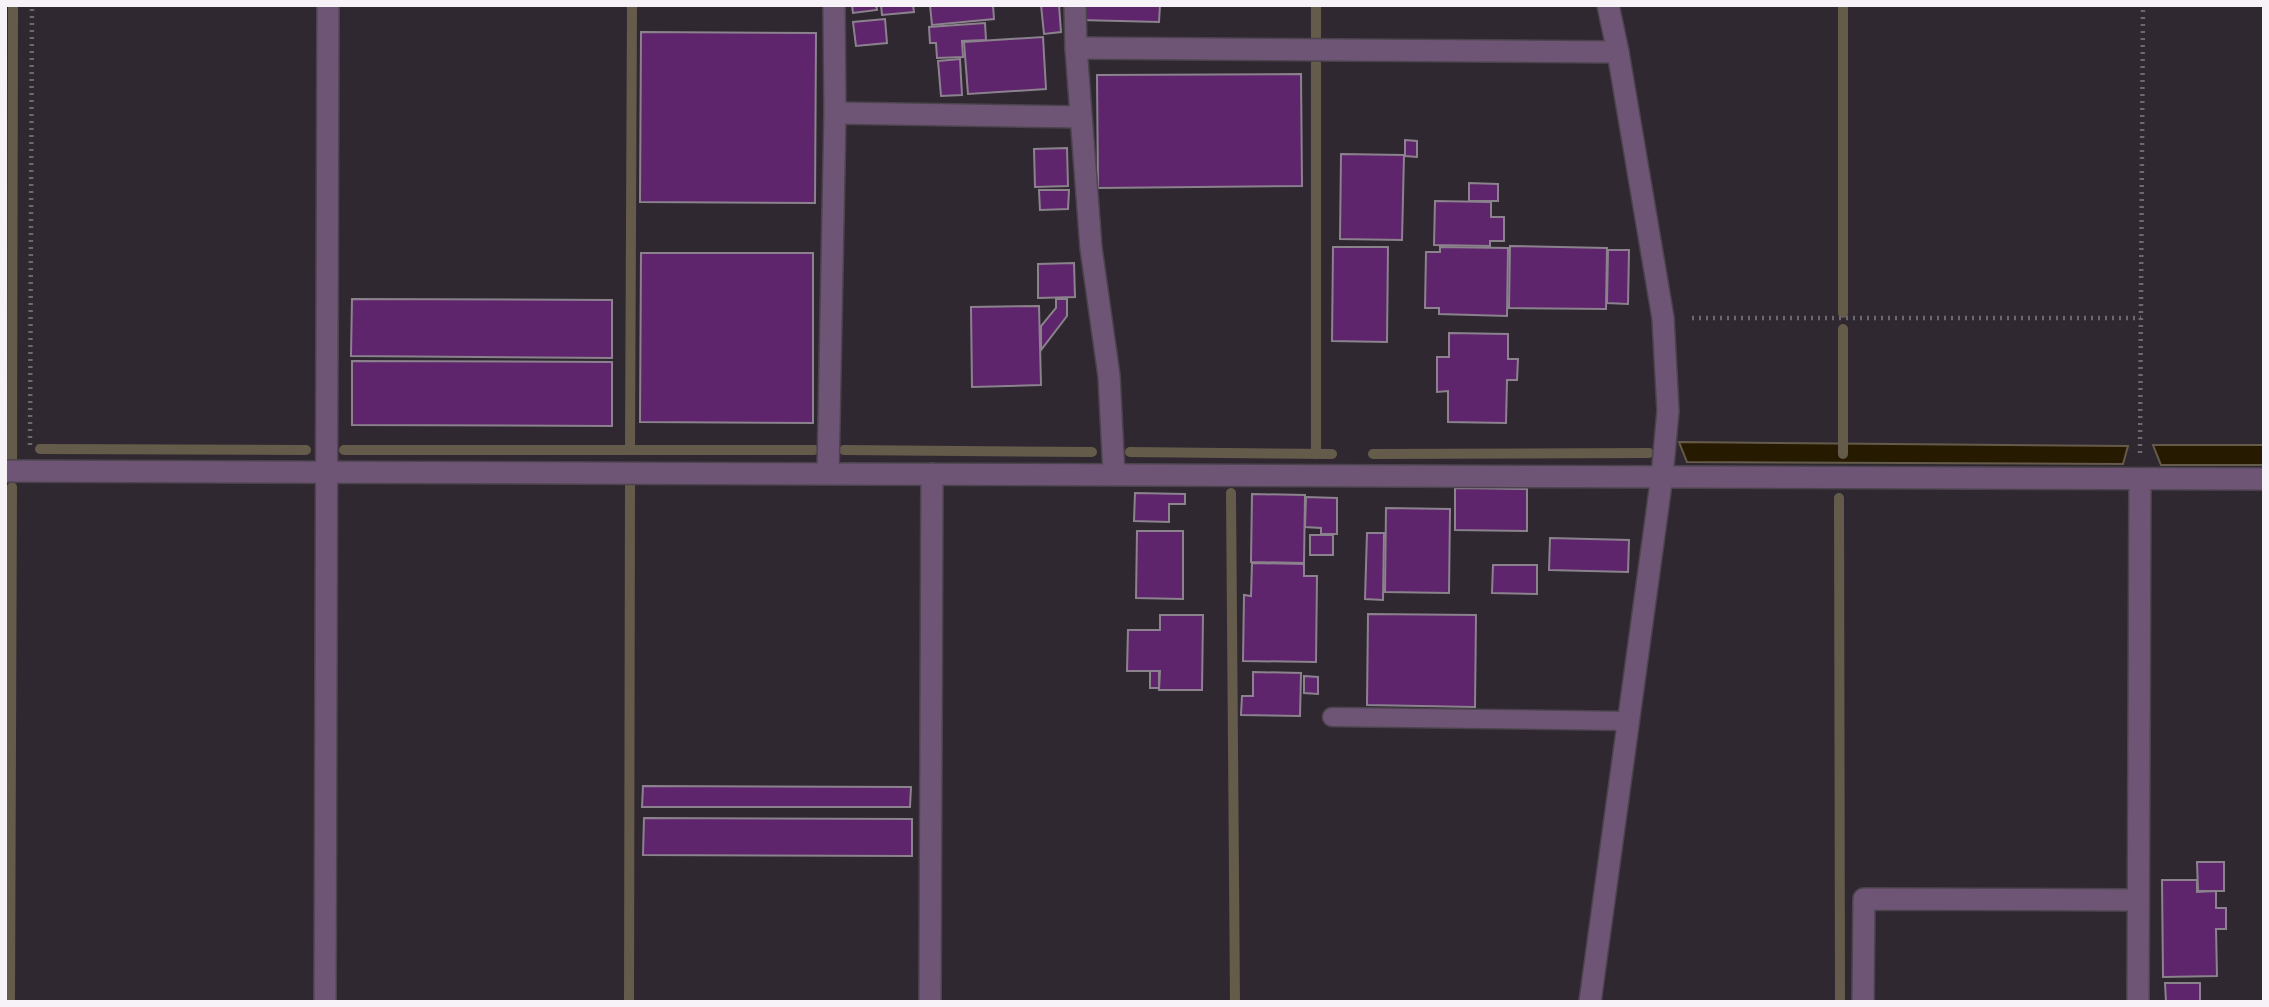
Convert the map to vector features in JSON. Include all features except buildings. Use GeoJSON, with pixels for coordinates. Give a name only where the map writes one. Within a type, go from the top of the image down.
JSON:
{"type":"FeatureCollection","features":[{"type":"Feature","properties":{"kind":"street"},"geometry":{"type":"LineString","coordinates":[[326,1002],[328,5]]}},
{"type":"Feature","properties":{"kind":"street"},"geometry":{"type":"LineString","coordinates":[[828,473],[835,113],[834,5]]}},
{"type":"Feature","properties":{"kind":"street"},"geometry":{"type":"LineString","coordinates":[[1075,5],[1091,248],[1109,376],[1114,474]]}},
{"type":"Feature","properties":{"kind":"street"},"geometry":{"type":"LineString","coordinates":[[1591,1002],[1662,475],[1668,411],[1663,318],[1608,5]]}},
{"type":"Feature","properties":{"kind":"street"},"geometry":{"type":"LineString","coordinates":[[1076,48],[1618,52]]}},
{"type":"Feature","properties":{"kind":"street"},"geometry":{"type":"LineString","coordinates":[[835,113],[1081,117]]}},
{"type":"Feature","properties":{"kind":"street"},"geometry":{"type":"LineString","coordinates":[[5,471],[2264,479]]}},
{"type":"Feature","properties":{"kind":"street"},"geometry":{"type":"LineString","coordinates":[[930,1002],[932,474]]}},
{"type":"Feature","properties":{"kind":"street"},"geometry":{"type":"LineString","coordinates":[[2138,1002],[2140,479]]}},
{"type":"Feature","properties":{"kind":"street"},"geometry":{"type":"LineString","coordinates":[[1863,1002],[1864,899],[2138,900]]}},
{"type":"Feature","properties":{"kind":"lane"},"geometry":{"type":"LineString","coordinates":[[1332,717],[1629,721]]}},
{"type":"Feature","properties":{"kind":"path"},"geometry":{"type":"LineString","coordinates":[[30,471],[32,5]]}},
{"type":"Feature","properties":{"kind":"path"},"geometry":{"type":"LineString","coordinates":[[2140,479],[2143,5]]}},
{"type":"Feature","properties":{"kind":"path"},"geometry":{"type":"LineString","coordinates":[[1663,318],[2141,318]]}},
{"type":"Feature","properties":{"kind":"shaded area"},"geometry":{"type":"Polygon","coordinates":[[[1679,442],[2128,446],[2123,464],[1687,462],[1679,442]]]}},
{"type":"Feature","properties":{"kind":"shaded area"},"geometry":{"type":"Polygon","coordinates":[[[2153,445],[2264,445],[2264,465],[2161,465],[2153,445]]]}},
{"type":"Feature","properties":{"kind":"waterway"},"geometry":{"type":"LineString","coordinates":[[12,459],[13,5]]}},
{"type":"Feature","properties":{"kind":"waterway"},"geometry":{"type":"LineString","coordinates":[[630,450],[632,5]]}},
{"type":"Feature","properties":{"kind":"waterway"},"geometry":{"type":"LineString","coordinates":[[1316,5],[1316,39]]}},
{"type":"Feature","properties":{"kind":"waterway"},"geometry":{"type":"LineString","coordinates":[[1843,5],[1843,313]]}},
{"type":"Feature","properties":{"kind":"waterway"},"geometry":{"type":"LineString","coordinates":[[1316,63],[1316,454]]}},
{"type":"Feature","properties":{"kind":"waterway"},"geometry":{"type":"LineString","coordinates":[[1843,329],[1843,454]]}},
{"type":"Feature","properties":{"kind":"waterway"},"geometry":{"type":"LineString","coordinates":[[40,449],[306,450]]}},
{"type":"Feature","properties":{"kind":"waterway"},"geometry":{"type":"LineString","coordinates":[[344,450],[814,450]]}},
{"type":"Feature","properties":{"kind":"waterway"},"geometry":{"type":"LineString","coordinates":[[844,450],[1092,452]]}},
{"type":"Feature","properties":{"kind":"waterway"},"geometry":{"type":"LineString","coordinates":[[1130,452],[1332,454]]}},
{"type":"Feature","properties":{"kind":"waterway"},"geometry":{"type":"LineString","coordinates":[[1373,454],[1649,453]]}},
{"type":"Feature","properties":{"kind":"waterway"},"geometry":{"type":"LineString","coordinates":[[629,1002],[630,485]]}},
{"type":"Feature","properties":{"kind":"waterway"},"geometry":{"type":"LineString","coordinates":[[10,1002],[12,487]]}},
{"type":"Feature","properties":{"kind":"waterway"},"geometry":{"type":"LineString","coordinates":[[1231,493],[1235,1002]]}},
{"type":"Feature","properties":{"kind":"waterway"},"geometry":{"type":"LineString","coordinates":[[1839,498],[1840,1002]]}}]}
